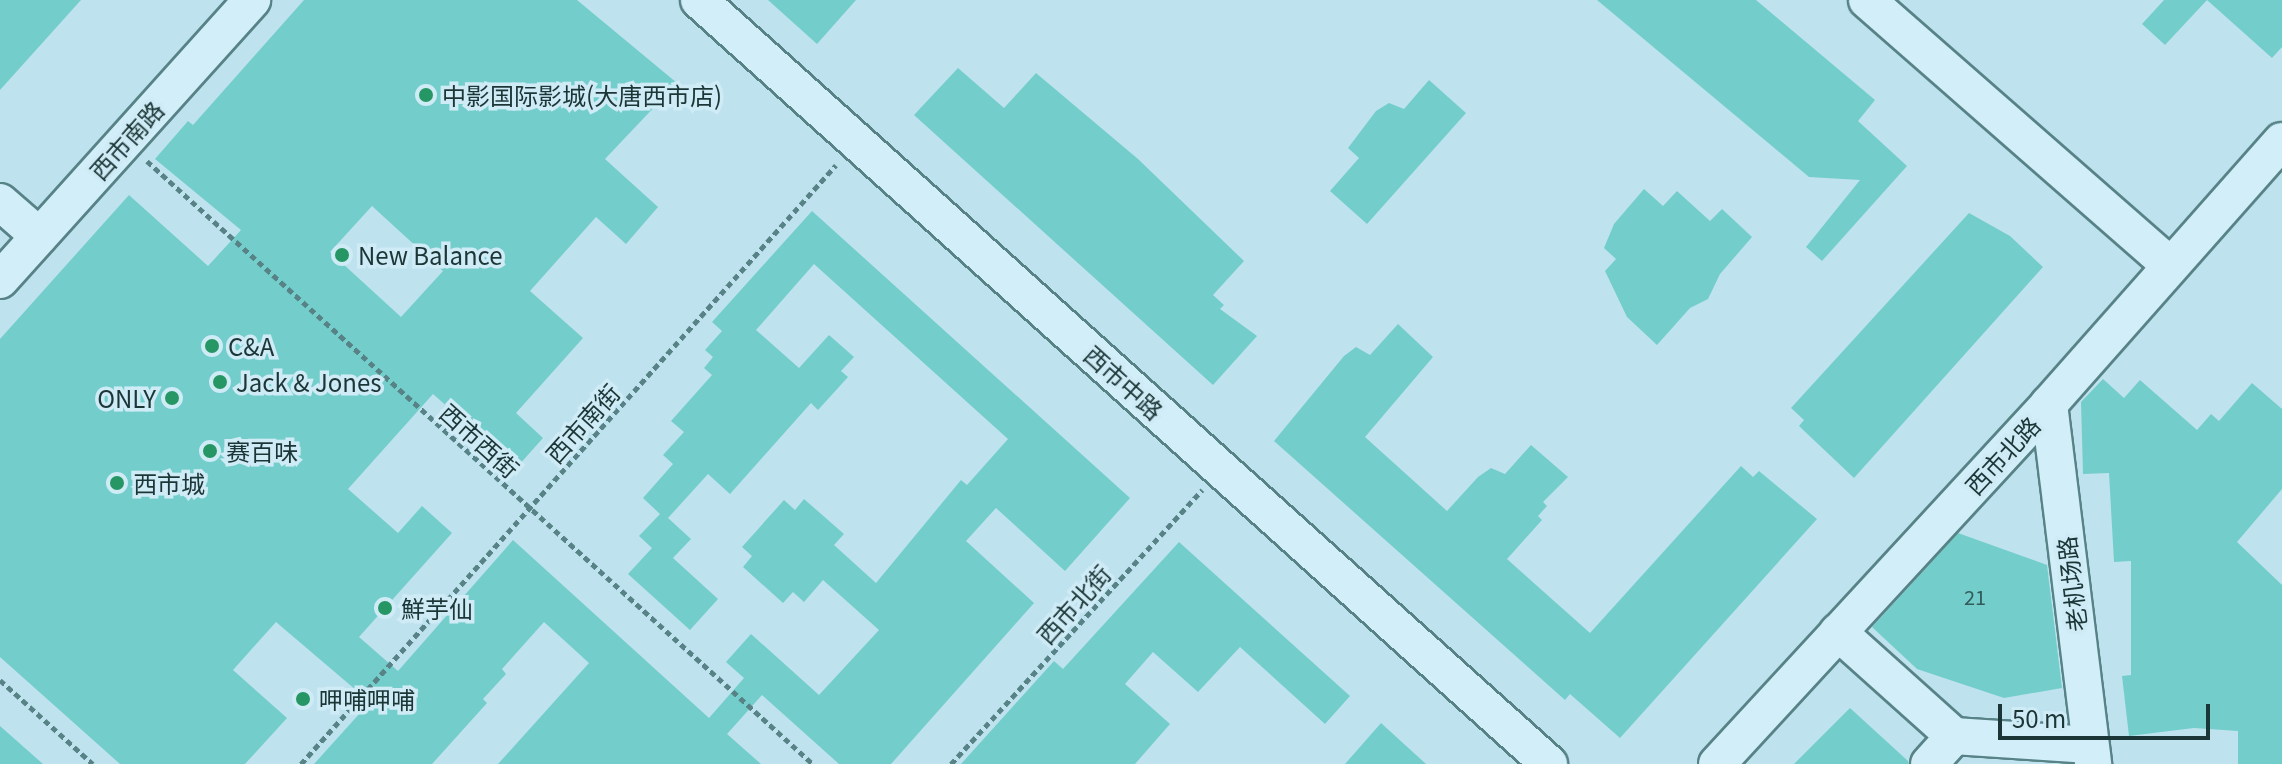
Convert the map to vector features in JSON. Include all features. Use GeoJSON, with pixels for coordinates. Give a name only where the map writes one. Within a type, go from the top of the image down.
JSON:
{"type":"FeatureCollection","features":[{"type":"Feature","properties":{"kind":"street","name":"西市中路"},"geometry":{"type":"LineString","coordinates":[[699,0],[1549,764]]}},
{"type":"Feature","properties":{"kind":"street"},"geometry":{"type":"LineString","coordinates":[[1867,0],[2169,264]]}},
{"type":"Feature","properties":{"kind":"street","name":"西市南路"},"geometry":{"type":"LineString","coordinates":[[0,280],[125,141],[232,7]]}},
{"type":"Feature","properties":{"kind":"street","name":"西市北路"},"geometry":{"type":"LineString","coordinates":[[1717,764],[2049,404],[2169,264],[2282,141]]}},
{"type":"Feature","properties":{"kind":"street"},"geometry":{"type":"LineString","coordinates":[[0,202],[39,236]]}},
{"type":"Feature","properties":{"kind":"street","name":"老机场路"},"geometry":{"type":"LineString","coordinates":[[2049,404],[2091,754]]}},
{"type":"Feature","properties":{"kind":"street"},"geometry":{"type":"LineString","coordinates":[[1838,632],[1954,736],[2091,754]]}},
{"type":"Feature","properties":{"kind":"street"},"geometry":{"type":"LineString","coordinates":[[1929,764],[1954,736]]}},
{"type":"Feature","properties":{"kind":"path","name":"西市西街"},"geometry":{"type":"LineString","coordinates":[[125,141],[813,764]]}},
{"type":"Feature","properties":{"kind":"path","name":"西市南街"},"geometry":{"type":"LineString","coordinates":[[301,764],[857,142]]}},
{"type":"Feature","properties":{"kind":"path","name":"西市北街"},"geometry":{"type":"LineString","coordinates":[[951,764],[1221,469]]}},
{"type":"Feature","properties":{"kind":"path"},"geometry":{"type":"LineString","coordinates":[[0,680],[93,764]]}},
{"type":"Feature","properties":{"kind":"building"},"geometry":{"type":"Polygon","coordinates":[[[0,0],[81,0],[0,90],[0,0]]]}},
{"type":"Feature","properties":{"kind":"building"},"geometry":{"type":"Polygon","coordinates":[[[304,0],[577,0],[677,83],[605,159],[658,207],[626,244],[596,217],[530,291],[583,338],[516,413],[543,438],[510,475],[477,445],[483,438],[433,394],[348,489],[398,533],[422,506],[452,533],[359,637],[398,671],[513,540],[709,718],[744,678],[726,662],[751,634],[819,695],[879,630],[823,580],[804,602],[793,592],[783,603],[743,567],[752,556],[742,547],[784,500],[795,510],[804,499],[844,534],[834,545],[876,583],[961,480],[967,485],[1008,439],[814,264],[756,330],[799,368],[829,335],[854,357],[841,371],[848,377],[818,410],[811,403],[730,494],[708,474],[668,518],[691,539],[673,558],[718,599],[690,630],[628,574],[652,548],[639,536],[660,514],[643,498],[673,464],[663,455],[684,432],[671,421],[712,375],[704,368],[713,357],[705,350],[722,331],[712,322],[812,211],[1130,498],[1065,571],[996,508],[966,541],[1034,603],[891,764],[839,764],[762,695],[727,734],[761,764],[498,764],[589,663],[544,622],[502,669],[506,674],[483,699],[487,703],[432,764],[314,764],[370,702],[276,622],[233,670],[287,718],[245,764],[120,764],[0,657],[0,339],[129,195],[208,266],[241,230],[155,159],[188,121],[193,125],[304,0]],[[372,206],[330,252],[401,317],[443,271],[372,206]]]}},
{"type":"Feature","properties":{"kind":"building"},"geometry":{"type":"Polygon","coordinates":[[[768,0],[856,0],[817,44],[768,0]]]}},
{"type":"Feature","properties":{"kind":"building"},"geometry":{"type":"Polygon","coordinates":[[[1597,0],[1756,0],[1875,100],[1858,121],[1907,166],[1822,261],[1806,247],[1860,180],[1809,177],[1597,0]]]}},
{"type":"Feature","properties":{"kind":"building"},"geometry":{"type":"Polygon","coordinates":[[[2164,0],[2207,0],[2165,45],[2142,24],[2164,0]]]}},
{"type":"Feature","properties":{"kind":"building"},"geometry":{"type":"Polygon","coordinates":[[[2207,0],[2282,0],[2282,47],[2272,58],[2207,0]]]}},
{"type":"Feature","properties":{"kind":"building"},"geometry":{"type":"Polygon","coordinates":[[[958,68],[1004,108],[1036,73],[1138,159],[1244,261],[1213,295],[1224,305],[1220,309],[1257,336],[1213,385],[914,115],[958,68]]]}},
{"type":"Feature","properties":{"kind":"building"},"geometry":{"type":"Polygon","coordinates":[[[1429,80],[1466,113],[1367,224],[1330,191],[1359,158],[1348,148],[1376,111],[1389,103],[1404,109],[1429,80]]]}},
{"type":"Feature","properties":{"kind":"building"},"geometry":{"type":"Polygon","coordinates":[[[1644,189],[1663,206],[1677,191],[1710,221],[1722,209],[1752,237],[1720,274],[1708,299],[1690,308],[1657,345],[1627,317],[1605,271],[1616,259],[1604,248],[1614,224],[1644,189]]]}},
{"type":"Feature","properties":{"kind":"building"},"geometry":{"type":"Polygon","coordinates":[[[1969,213],[2010,236],[2043,267],[1854,478],[1799,426],[1804,420],[1791,408],[1969,213]]]}},
{"type":"Feature","properties":{"kind":"building"},"geometry":{"type":"Polygon","coordinates":[[[1398,324],[1433,357],[1365,437],[1447,511],[1478,477],[1491,468],[1505,474],[1531,445],[1568,477],[1543,502],[1547,506],[1538,516],[1542,520],[1507,559],[1590,633],[1741,466],[1753,477],[1759,471],[1817,519],[1620,738],[1570,694],[1565,700],[1274,441],[1344,356],[1356,347],[1370,355],[1398,324]]]}},
{"type":"Feature","properties":{"kind":"building"},"geometry":{"type":"Polygon","coordinates":[[[2103,379],[2124,398],[2140,380],[2197,430],[2211,414],[2219,421],[2252,383],[2282,409],[2282,489],[2237,542],[2282,585],[2282,764],[2238,764],[2238,731],[2194,728],[2129,736],[2122,676],[2131,675],[2131,561],[2114,562],[2109,473],[2083,474],[2081,402],[2103,379]]]}},
{"type":"Feature","properties":{"kind":"building"},"geometry":{"type":"Polygon","coordinates":[[[1958,533],[2047,565],[2062,688],[2004,698],[1917,669],[1872,627],[1958,533]]]}},
{"type":"Feature","properties":{"kind":"building"},"geometry":{"type":"Polygon","coordinates":[[[1179,542],[1350,696],[1325,724],[1240,647],[1198,692],[1153,652],[1125,684],[1170,724],[1135,764],[961,764],[1054,661],[1063,669],[1179,542]]]}},
{"type":"Feature","properties":{"kind":"building"},"geometry":{"type":"Polygon","coordinates":[[[1850,708],[1908,761],[1909,764],[1794,764],[1850,708]]]}},
{"type":"Feature","properties":{"kind":"building"},"geometry":{"type":"Polygon","coordinates":[[[1381,723],[1426,764],[1345,764],[1381,723]]]}},
{"type":"Feature","properties":{"kind":"building"},"geometry":{"type":"Polygon","coordinates":[[[0,726],[43,764],[0,764],[0,726]]]}},
{"type":"Feature","properties":{"kind":"place","name":"中影国际影城(大唐西市店)"},"geometry":{"type":"Point","coordinates":[426,95]}},
{"type":"Feature","properties":{"kind":"place","name":"New Balance"},"geometry":{"type":"Point","coordinates":[342,255]}},
{"type":"Feature","properties":{"kind":"place","name":"C&A"},"geometry":{"type":"Point","coordinates":[212,346]}},
{"type":"Feature","properties":{"kind":"place","name":"Jack & Jones"},"geometry":{"type":"Point","coordinates":[220,382]}},
{"type":"Feature","properties":{"kind":"place","name":"ONLY"},"geometry":{"type":"Point","coordinates":[172,398]}},
{"type":"Feature","properties":{"kind":"place","name":"赛百味"},"geometry":{"type":"Point","coordinates":[210,451]}},
{"type":"Feature","properties":{"kind":"place","name":"西市城"},"geometry":{"type":"Point","coordinates":[117,483]}},
{"type":"Feature","properties":{"kind":"place","name":"鮮芋仙"},"geometry":{"type":"Point","coordinates":[385,608]}},
{"type":"Feature","properties":{"kind":"place","name":"呷哺呷哺"},"geometry":{"type":"Point","coordinates":[303,699]}}]}
